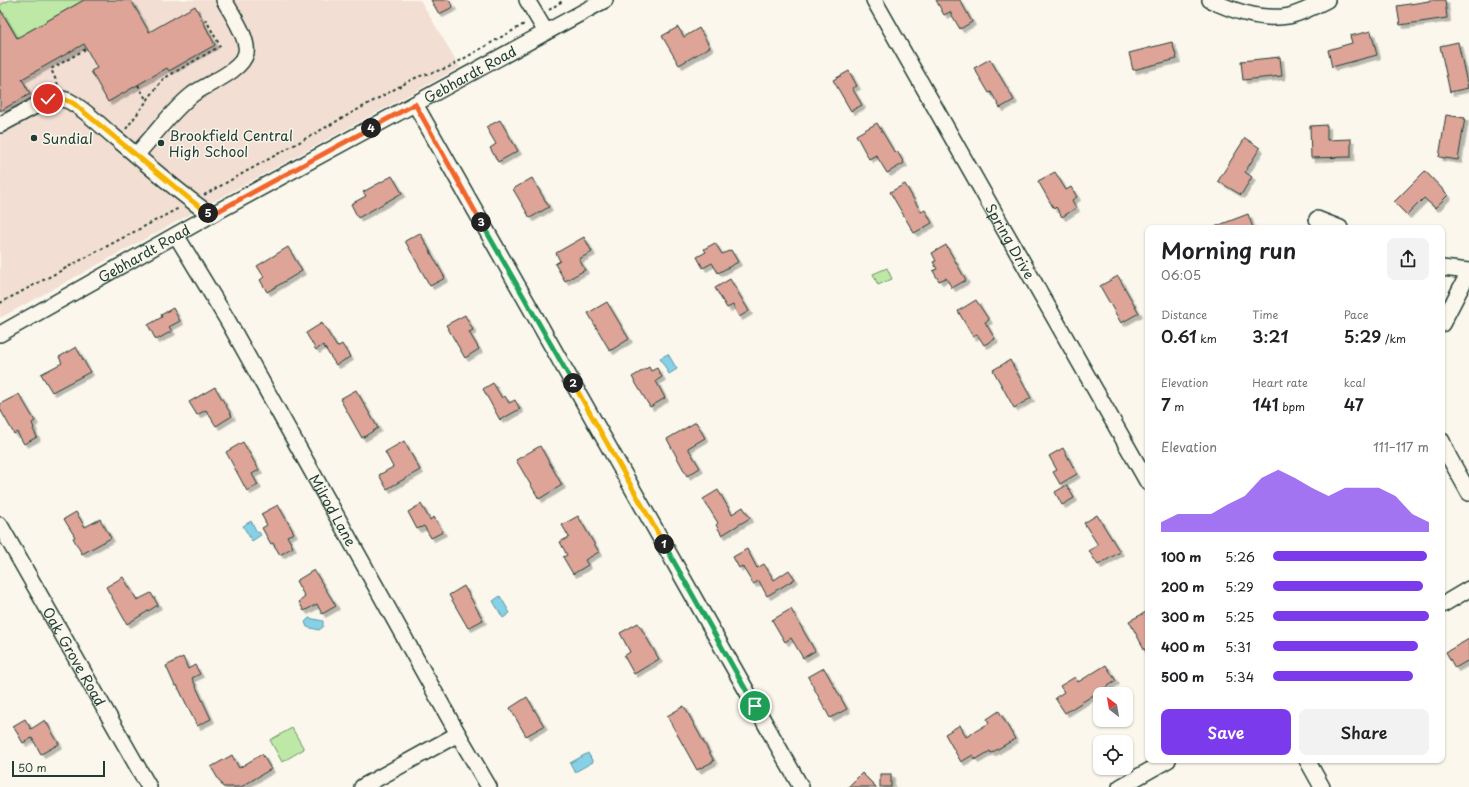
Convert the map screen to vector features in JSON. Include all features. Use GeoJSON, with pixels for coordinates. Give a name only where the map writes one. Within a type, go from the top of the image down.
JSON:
{"type":"FeatureCollection","features":[{"type":"Feature","properties":{"kind":"street"},"geometry":{"type":"LineString","coordinates":[[143,148],[181,105],[193,94],[232,70],[240,63],[246,54],[245,43],[224,0]]}},
{"type":"Feature","properties":{"kind":"street"},"geometry":{"type":"LineString","coordinates":[[527,0],[546,32]]}},
{"type":"Feature","properties":{"kind":"street","name":"Gebhardt Road"},"geometry":{"type":"LineString","coordinates":[[0,334],[211,215],[604,0]]}},
{"type":"Feature","properties":{"kind":"street","name":"Spring Drive"},"geometry":{"type":"LineString","coordinates":[[874,0],[1145,477]]}},
{"type":"Feature","properties":{"kind":"street"},"geometry":{"type":"LineString","coordinates":[[1210,0],[1228,9],[1249,15],[1269,16],[1288,16],[1327,0]]}},
{"type":"Feature","properties":{"kind":"street"},"geometry":{"type":"LineString","coordinates":[[0,125],[48,99],[61,98],[73,103],[143,148],[192,201],[211,215]]}},
{"type":"Feature","properties":{"kind":"street"},"geometry":{"type":"LineString","coordinates":[[415,104],[801,787]]}},
{"type":"Feature","properties":{"kind":"street"},"geometry":{"type":"LineString","coordinates":[[1317,219],[1332,225]]}},
{"type":"Feature","properties":{"kind":"street","name":"Milrod Lane"},"geometry":{"type":"LineString","coordinates":[[176,235],[228,321],[489,787]]}},
{"type":"Feature","properties":{"kind":"street"},"geometry":{"type":"LineString","coordinates":[[1445,268],[1469,271],[1445,318]]}},
{"type":"Feature","properties":{"kind":"street"},"geometry":{"type":"LineString","coordinates":[[1445,448],[1469,493]]}},
{"type":"Feature","properties":{"kind":"street","name":"Oak Grove Road"},"geometry":{"type":"LineString","coordinates":[[0,525],[149,787]]}},
{"type":"Feature","properties":{"kind":"street"},"geometry":{"type":"LineString","coordinates":[[1445,603],[1469,589]]}},
{"type":"Feature","properties":{"kind":"street"},"geometry":{"type":"LineString","coordinates":[[362,787],[458,734]]}},
{"type":"Feature","properties":{"kind":"street"},"geometry":{"type":"LineString","coordinates":[[1120,787],[1163,763]]}},
{"type":"Feature","properties":{"kind":"street"},"geometry":{"type":"LineString","coordinates":[[1309,763],[1322,787]]}},
{"type":"Feature","properties":{"kind":"path"},"geometry":{"type":"LineString","coordinates":[[0,303],[192,201],[411,80],[423,74],[449,67],[564,0]]}},
{"type":"Feature","properties":{"kind":"path"},"geometry":{"type":"LineString","coordinates":[[124,132],[163,79],[220,46],[206,20],[204,21]]}},
{"type":"Feature","properties":{"kind":"path"},"geometry":{"type":"LineString","coordinates":[[58,88],[58,82],[51,69],[86,48]]}},
{"type":"Feature","properties":{"kind":"path"},"geometry":{"type":"LineString","coordinates":[[138,85],[146,101]]}},
{"type":"Feature","properties":{"kind":"shaded area","name":"Brookfield Central High School"},"geometry":{"type":"Polygon","coordinates":[[[0,0],[420,0],[460,67],[0,318],[0,0]]]}},
{"type":"Feature","properties":{"kind":"green space"},"geometry":{"type":"Polygon","coordinates":[[[10,0],[84,0],[17,38],[0,9],[0,5],[10,0]]]}},
{"type":"Feature","properties":{"kind":"green space"},"geometry":{"type":"Polygon","coordinates":[[[887,268],[892,279],[878,285],[873,274],[887,268]]]}},
{"type":"Feature","properties":{"kind":"green space"},"geometry":{"type":"Polygon","coordinates":[[[292,728],[304,749],[282,762],[270,740],[292,728]]]}},
{"type":"Feature","properties":{"kind":"water"},"geometry":{"type":"Polygon","coordinates":[[[668,354],[677,369],[669,374],[660,358],[668,354]]]}},
{"type":"Feature","properties":{"kind":"water"},"geometry":{"type":"Polygon","coordinates":[[[251,521],[257,532],[261,535],[252,541],[243,526],[251,521]]]}},
{"type":"Feature","properties":{"kind":"water"},"geometry":{"type":"Polygon","coordinates":[[[500,596],[510,613],[503,618],[493,601],[500,596]]]}},
{"type":"Feature","properties":{"kind":"water"},"geometry":{"type":"Polygon","coordinates":[[[309,618],[323,621],[323,627],[319,630],[307,627],[305,622],[309,618]]]}},
{"type":"Feature","properties":{"kind":"water"},"geometry":{"type":"Polygon","coordinates":[[[588,753],[593,762],[575,772],[570,763],[588,753]]]}},
{"type":"Feature","properties":{"kind":"building"},"geometry":{"type":"Polygon","coordinates":[[[84,0],[131,0],[149,32],[195,6],[215,45],[169,71],[167,68],[108,102],[91,71],[97,68],[84,44],[22,79],[30,94],[0,111],[0,9],[17,38],[84,0]]]}},
{"type":"Feature","properties":{"kind":"building"},"geometry":{"type":"Polygon","coordinates":[[[431,0],[449,0],[453,7],[439,14],[431,0]]]}},
{"type":"Feature","properties":{"kind":"building"},"geometry":{"type":"Polygon","coordinates":[[[936,0],[960,0],[972,22],[960,29],[950,12],[944,15],[936,0]]]}},
{"type":"Feature","properties":{"kind":"building"},"geometry":{"type":"Polygon","coordinates":[[[1429,0],[1445,0],[1447,18],[1400,25],[1397,6],[1429,0]]]}},
{"type":"Feature","properties":{"kind":"building"},"geometry":{"type":"Polygon","coordinates":[[[678,27],[684,37],[699,28],[710,47],[679,65],[662,36],[678,27]]]}},
{"type":"Feature","properties":{"kind":"building"},"geometry":{"type":"Polygon","coordinates":[[[1371,31],[1377,55],[1332,67],[1328,50],[1352,43],[1350,36],[1371,31]]]}},
{"type":"Feature","properties":{"kind":"building"},"geometry":{"type":"Polygon","coordinates":[[[1172,42],[1177,59],[1133,70],[1129,53],[1172,42]]]}},
{"type":"Feature","properties":{"kind":"building"},"geometry":{"type":"Polygon","coordinates":[[[1458,42],[1468,88],[1450,92],[1440,46],[1458,42]]]}},
{"type":"Feature","properties":{"kind":"building"},"geometry":{"type":"Polygon","coordinates":[[[1280,57],[1282,76],[1243,80],[1241,61],[1280,57]]]}},
{"type":"Feature","properties":{"kind":"building"},"geometry":{"type":"Polygon","coordinates":[[[990,59],[1014,100],[1000,108],[974,68],[990,59]]]}},
{"type":"Feature","properties":{"kind":"building"},"geometry":{"type":"Polygon","coordinates":[[[849,71],[857,86],[852,88],[862,105],[851,111],[833,80],[849,71]]]}},
{"type":"Feature","properties":{"kind":"building"},"geometry":{"type":"Polygon","coordinates":[[[1446,115],[1465,118],[1458,160],[1439,157],[1446,115]]]}},
{"type":"Feature","properties":{"kind":"building"},"geometry":{"type":"Polygon","coordinates":[[[500,120],[518,151],[498,162],[490,148],[496,144],[486,127],[500,120]]]}},
{"type":"Feature","properties":{"kind":"building"},"geometry":{"type":"Polygon","coordinates":[[[877,123],[895,153],[897,151],[904,163],[887,173],[876,155],[869,159],[856,135],[877,123]]]}},
{"type":"Feature","properties":{"kind":"building"},"geometry":{"type":"Polygon","coordinates":[[[1327,125],[1327,140],[1351,139],[1351,157],[1311,158],[1310,126],[1327,125]]]}},
{"type":"Feature","properties":{"kind":"building"},"geometry":{"type":"Polygon","coordinates":[[[1245,138],[1260,148],[1245,172],[1252,177],[1241,195],[1218,181],[1245,138]]]}},
{"type":"Feature","properties":{"kind":"building"},"geometry":{"type":"Polygon","coordinates":[[[1425,171],[1448,195],[1435,208],[1424,198],[1407,215],[1394,202],[1425,171]]]}},
{"type":"Feature","properties":{"kind":"building"},"geometry":{"type":"Polygon","coordinates":[[[1055,172],[1066,190],[1071,187],[1077,197],[1072,200],[1076,208],[1062,217],[1056,207],[1054,209],[1038,181],[1055,172]]]}},
{"type":"Feature","properties":{"kind":"building"},"geometry":{"type":"Polygon","coordinates":[[[392,176],[402,193],[358,218],[351,204],[366,196],[363,192],[392,176]]]}},
{"type":"Feature","properties":{"kind":"building"},"geometry":{"type":"Polygon","coordinates":[[[532,178],[549,207],[530,218],[513,189],[532,178]]]}},
{"type":"Feature","properties":{"kind":"building"},"geometry":{"type":"Polygon","coordinates":[[[905,184],[921,212],[925,210],[932,223],[914,233],[890,192],[905,184]]]}},
{"type":"Feature","properties":{"kind":"building"},"geometry":{"type":"Polygon","coordinates":[[[1248,214],[1252,225],[1219,225],[1248,214]]]}},
{"type":"Feature","properties":{"kind":"building"},"geometry":{"type":"Polygon","coordinates":[[[420,233],[445,278],[430,286],[405,241],[420,233]]]}},
{"type":"Feature","properties":{"kind":"building"},"geometry":{"type":"Polygon","coordinates":[[[584,237],[592,252],[579,259],[585,270],[565,281],[555,264],[560,261],[556,253],[584,237]]]}},
{"type":"Feature","properties":{"kind":"building"},"geometry":{"type":"Polygon","coordinates":[[[715,243],[722,254],[731,250],[738,262],[718,273],[712,263],[703,268],[697,257],[706,252],[704,249],[715,243]]]}},
{"type":"Feature","properties":{"kind":"building"},"geometry":{"type":"Polygon","coordinates":[[[946,245],[966,280],[952,288],[946,278],[939,281],[933,271],[937,269],[933,262],[936,261],[932,253],[946,245]]]}},
{"type":"Feature","properties":{"kind":"building"},"geometry":{"type":"Polygon","coordinates":[[[288,247],[302,271],[267,292],[260,280],[264,277],[257,266],[288,247]]]}},
{"type":"Feature","properties":{"kind":"building"},"geometry":{"type":"Polygon","coordinates":[[[1118,276],[1139,313],[1121,323],[1100,286],[1118,276]]]}},
{"type":"Feature","properties":{"kind":"building"},"geometry":{"type":"Polygon","coordinates":[[[730,279],[749,311],[739,317],[733,305],[727,308],[715,288],[730,279]]]}},
{"type":"Feature","properties":{"kind":"building"},"geometry":{"type":"Polygon","coordinates":[[[976,300],[989,320],[985,322],[995,339],[984,345],[977,334],[973,337],[958,311],[976,300]]]}},
{"type":"Feature","properties":{"kind":"building"},"geometry":{"type":"Polygon","coordinates":[[[607,302],[629,339],[610,351],[588,313],[607,302]]]}},
{"type":"Feature","properties":{"kind":"building"},"geometry":{"type":"Polygon","coordinates":[[[173,308],[180,321],[169,327],[172,331],[156,340],[148,325],[162,317],[161,315],[173,308]]]}},
{"type":"Feature","properties":{"kind":"building"},"geometry":{"type":"Polygon","coordinates":[[[465,315],[473,330],[469,332],[479,349],[465,358],[446,325],[465,315]]]}},
{"type":"Feature","properties":{"kind":"building"},"geometry":{"type":"Polygon","coordinates":[[[322,323],[337,347],[342,344],[350,357],[336,365],[323,345],[316,350],[306,333],[322,323]]]}},
{"type":"Feature","properties":{"kind":"building"},"geometry":{"type":"Polygon","coordinates":[[[76,347],[90,372],[52,392],[41,374],[62,363],[59,357],[76,347]]]}},
{"type":"Feature","properties":{"kind":"building"},"geometry":{"type":"Polygon","coordinates":[[[1010,360],[1031,398],[1014,408],[993,370],[1010,360]]]}},
{"type":"Feature","properties":{"kind":"building"},"geometry":{"type":"Polygon","coordinates":[[[649,367],[651,371],[657,368],[662,377],[656,381],[665,398],[650,407],[632,377],[649,367]]]}},
{"type":"Feature","properties":{"kind":"building"},"geometry":{"type":"Polygon","coordinates":[[[493,383],[502,398],[505,396],[509,403],[515,400],[520,409],[500,420],[483,389],[493,383]]]}},
{"type":"Feature","properties":{"kind":"building"},"geometry":{"type":"Polygon","coordinates":[[[215,387],[232,416],[216,426],[206,410],[197,415],[189,402],[215,387]]]}},
{"type":"Feature","properties":{"kind":"building"},"geometry":{"type":"Polygon","coordinates":[[[356,390],[378,428],[362,438],[340,399],[356,390]]]}},
{"type":"Feature","properties":{"kind":"building"},"geometry":{"type":"Polygon","coordinates":[[[19,394],[35,421],[32,423],[37,437],[24,444],[17,432],[14,434],[0,409],[0,404],[19,394]]]}},
{"type":"Feature","properties":{"kind":"building"},"geometry":{"type":"Polygon","coordinates":[[[696,422],[705,438],[688,448],[700,468],[687,476],[667,439],[696,422]]]}},
{"type":"Feature","properties":{"kind":"building"},"geometry":{"type":"Polygon","coordinates":[[[404,441],[420,470],[387,489],[379,475],[393,467],[385,452],[404,441]]]}},
{"type":"Feature","properties":{"kind":"building"},"geometry":{"type":"Polygon","coordinates":[[[243,442],[259,470],[252,474],[258,485],[247,491],[226,452],[243,442]]]}},
{"type":"Feature","properties":{"kind":"building"},"geometry":{"type":"Polygon","coordinates":[[[540,446],[562,485],[539,499],[516,460],[540,446]]]}},
{"type":"Feature","properties":{"kind":"building"},"geometry":{"type":"Polygon","coordinates":[[[1063,448],[1077,474],[1060,484],[1053,472],[1057,470],[1049,456],[1063,448]]]}},
{"type":"Feature","properties":{"kind":"building"},"geometry":{"type":"Polygon","coordinates":[[[1067,485],[1074,498],[1062,505],[1055,492],[1067,485]]]}},
{"type":"Feature","properties":{"kind":"building"},"geometry":{"type":"Polygon","coordinates":[[[718,490],[732,514],[743,507],[750,518],[722,535],[716,525],[718,523],[703,499],[718,490]]]}},
{"type":"Feature","properties":{"kind":"building"},"geometry":{"type":"Polygon","coordinates":[[[421,504],[430,520],[434,517],[443,532],[431,538],[424,526],[417,529],[408,512],[421,504]]]}},
{"type":"Feature","properties":{"kind":"building"},"geometry":{"type":"Polygon","coordinates":[[[278,505],[294,533],[287,536],[293,547],[280,555],[273,543],[271,544],[262,528],[267,525],[261,514],[278,505]]]}},
{"type":"Feature","properties":{"kind":"building"},"geometry":{"type":"Polygon","coordinates":[[[76,512],[85,527],[100,519],[111,538],[82,554],[73,538],[75,537],[64,519],[76,512]]]}},
{"type":"Feature","properties":{"kind":"building"},"geometry":{"type":"Polygon","coordinates":[[[1097,515],[1120,552],[1098,565],[1089,551],[1098,545],[1084,523],[1097,515]]]}},
{"type":"Feature","properties":{"kind":"building"},"geometry":{"type":"Polygon","coordinates":[[[578,516],[599,552],[585,560],[588,565],[573,574],[563,557],[567,555],[560,542],[569,537],[562,525],[578,516]]]}},
{"type":"Feature","properties":{"kind":"building"},"geometry":{"type":"Polygon","coordinates":[[[747,549],[757,568],[764,564],[774,580],[789,570],[795,579],[767,596],[759,581],[753,584],[742,566],[739,568],[733,557],[747,549]]]}},
{"type":"Feature","properties":{"kind":"building"},"geometry":{"type":"Polygon","coordinates":[[[314,570],[336,606],[322,614],[317,604],[304,611],[299,602],[305,597],[296,581],[314,570]]]}},
{"type":"Feature","properties":{"kind":"building"},"geometry":{"type":"Polygon","coordinates":[[[123,577],[137,600],[151,593],[158,605],[127,624],[106,587],[123,577]]]}},
{"type":"Feature","properties":{"kind":"building"},"geometry":{"type":"Polygon","coordinates":[[[464,586],[483,620],[468,628],[449,595],[464,586]]]}},
{"type":"Feature","properties":{"kind":"building"},"geometry":{"type":"Polygon","coordinates":[[[791,609],[815,651],[803,658],[791,638],[785,642],[772,620],[791,609]]]}},
{"type":"Feature","properties":{"kind":"building"},"geometry":{"type":"Polygon","coordinates":[[[1145,613],[1145,650],[1129,621],[1145,613]]]}},
{"type":"Feature","properties":{"kind":"building"},"geometry":{"type":"Polygon","coordinates":[[[638,623],[659,659],[634,674],[624,656],[630,652],[620,633],[638,623]]]}},
{"type":"Feature","properties":{"kind":"building"},"geometry":{"type":"Polygon","coordinates":[[[1469,639],[1469,660],[1455,668],[1446,652],[1469,639]]]}},
{"type":"Feature","properties":{"kind":"building"},"geometry":{"type":"Polygon","coordinates":[[[183,657],[188,669],[195,665],[200,674],[192,678],[211,719],[197,726],[166,666],[183,657]]]}},
{"type":"Feature","properties":{"kind":"building"},"geometry":{"type":"Polygon","coordinates":[[[1106,665],[1116,681],[1106,687],[1093,687],[1093,695],[1065,713],[1055,698],[1064,692],[1060,686],[1075,677],[1078,682],[1106,665]]]}},
{"type":"Feature","properties":{"kind":"building"},"geometry":{"type":"Polygon","coordinates":[[[824,668],[847,709],[830,718],[808,677],[824,668]]]}},
{"type":"Feature","properties":{"kind":"building"},"geometry":{"type":"Polygon","coordinates":[[[527,697],[544,726],[526,736],[510,708],[527,697]]]}},
{"type":"Feature","properties":{"kind":"building"},"geometry":{"type":"Polygon","coordinates":[[[684,706],[714,761],[697,770],[667,716],[684,706]]]}},
{"type":"Feature","properties":{"kind":"building"},"geometry":{"type":"Polygon","coordinates":[[[999,711],[1015,739],[991,753],[990,751],[975,760],[973,755],[961,762],[945,734],[960,725],[966,737],[989,723],[987,719],[999,711]]]}},
{"type":"Feature","properties":{"kind":"building"},"geometry":{"type":"Polygon","coordinates":[[[25,719],[31,729],[45,720],[59,744],[41,754],[32,738],[23,743],[13,726],[25,719]]]}},
{"type":"Feature","properties":{"kind":"building"},"geometry":{"type":"Polygon","coordinates":[[[262,754],[271,769],[241,787],[223,787],[211,767],[232,755],[239,768],[262,754]]]}},
{"type":"Feature","properties":{"kind":"building"},"geometry":{"type":"Polygon","coordinates":[[[862,773],[876,787],[848,787],[862,773]]]}},
{"type":"Feature","properties":{"kind":"building"},"geometry":{"type":"Polygon","coordinates":[[[880,774],[891,774],[891,787],[880,787],[880,774]]]}},
{"type":"Feature","properties":{"kind":"place","name":"Sundial"},"geometry":{"type":"Point","coordinates":[34,138]}},
{"type":"Feature","properties":{"kind":"place","name":"Brookfield Central High School"},"geometry":{"type":"Point","coordinates":[161,143]}},
{"type":"Feature","properties":{"kind":"route"},"geometry":{"type":"LineString","coordinates":[[48,99],[61,98],[73,103],[211,215],[415,104],[755,706]]}}]}
